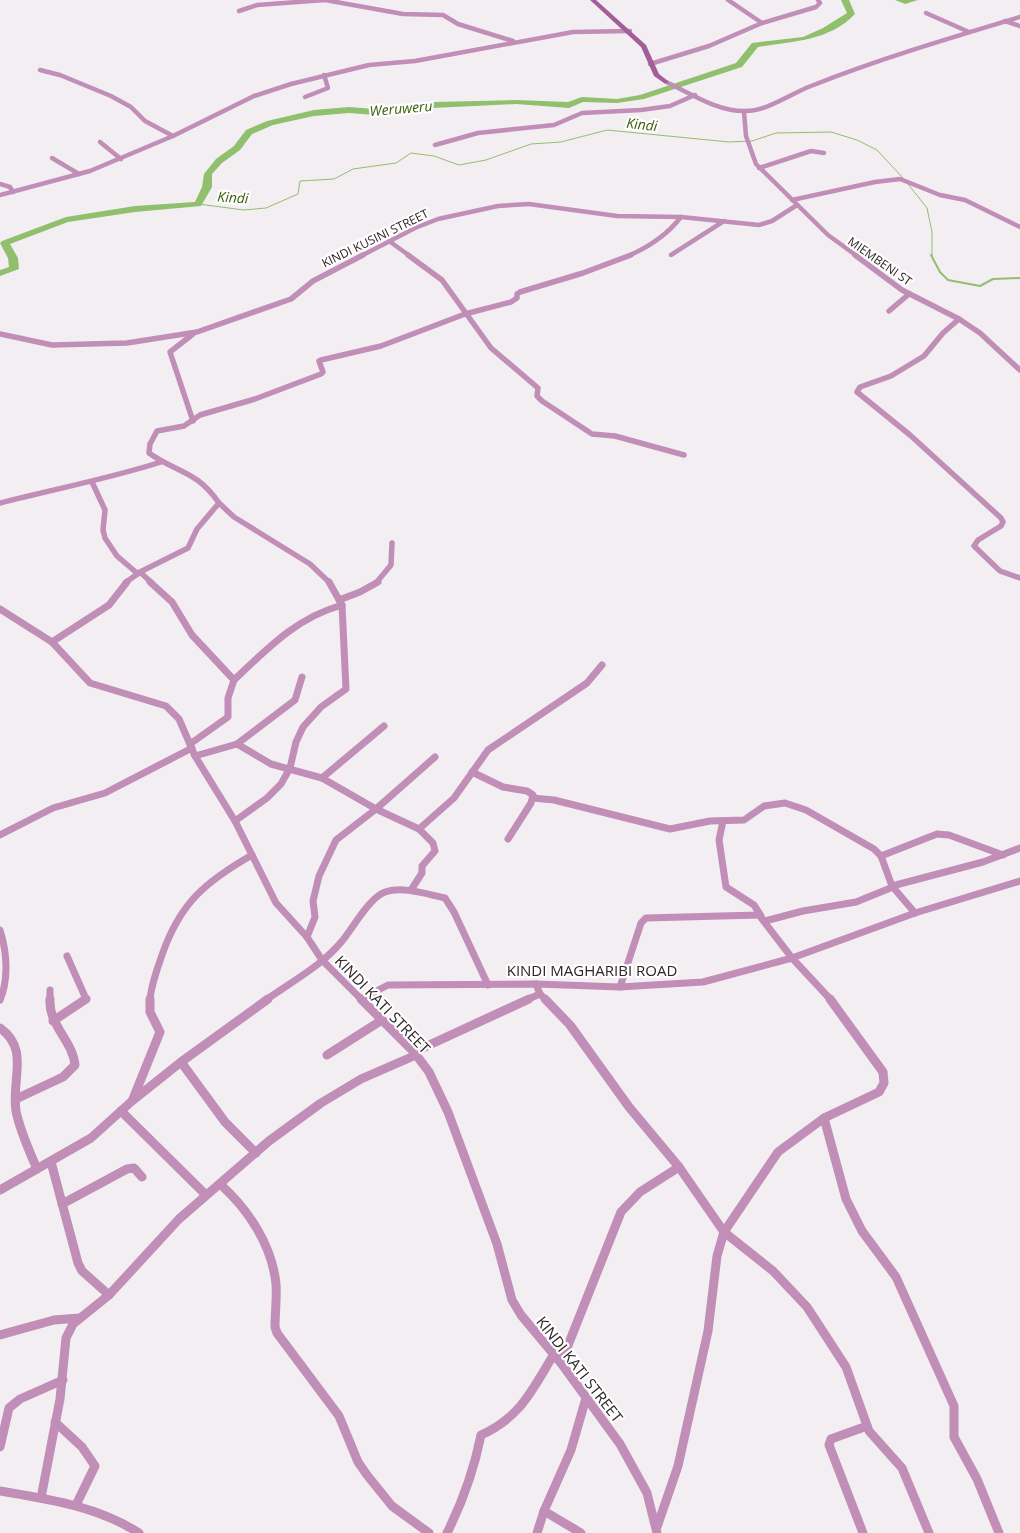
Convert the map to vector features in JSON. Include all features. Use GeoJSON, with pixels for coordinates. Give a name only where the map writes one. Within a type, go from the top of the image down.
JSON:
{"type":"FeatureCollection","features":[{"type":"Feature","properties":{"kind":"street"},"geometry":{"type":"LineString","coordinates":[[238,11],[257,6],[325,0],[403,14],[443,15],[458,24],[516,42]]}},
{"type":"Feature","properties":{"kind":"street"},"geometry":{"type":"LineString","coordinates":[[593,0],[630,31],[648,52],[650,64],[656,75],[666,82],[695,95],[726,108],[744,112],[758,109],[816,84],[920,46],[1020,17]]}},
{"type":"Feature","properties":{"kind":"street"},"geometry":{"type":"LineString","coordinates":[[728,0],[734,6],[762,22]]}},
{"type":"Feature","properties":{"kind":"street"},"geometry":{"type":"LineString","coordinates":[[650,64],[701,49],[762,22],[816,7],[820,3],[818,0]]}},
{"type":"Feature","properties":{"kind":"street"},"geometry":{"type":"LineString","coordinates":[[926,12],[969,32]]}},
{"type":"Feature","properties":{"kind":"street"},"geometry":{"type":"LineString","coordinates":[[1005,21],[1019,27]]}},
{"type":"Feature","properties":{"kind":"street"},"geometry":{"type":"LineString","coordinates":[[0,195],[80,174],[173,136],[254,96],[324,75],[369,65],[415,61],[578,32],[630,31]]}},
{"type":"Feature","properties":{"kind":"street"},"geometry":{"type":"LineString","coordinates":[[40,70],[60,75],[111,96],[131,107],[145,121],[173,136]]}},
{"type":"Feature","properties":{"kind":"street"},"geometry":{"type":"LineString","coordinates":[[305,97],[328,88],[324,75]]}},
{"type":"Feature","properties":{"kind":"street"},"geometry":{"type":"LineString","coordinates":[[435,144],[478,133],[554,125],[583,113],[663,108],[684,102],[695,95]]}},
{"type":"Feature","properties":{"kind":"street","name":"MIEMBENI ST"},"geometry":{"type":"LineString","coordinates":[[744,112],[748,145],[759,168],[834,241],[909,294],[959,319],[987,339],[1020,370]]}},
{"type":"Feature","properties":{"kind":"street"},"geometry":{"type":"LineString","coordinates":[[100,142],[122,158]]}},
{"type":"Feature","properties":{"kind":"street"},"geometry":{"type":"LineString","coordinates":[[759,168],[811,151],[824,153]]}},
{"type":"Feature","properties":{"kind":"street"},"geometry":{"type":"LineString","coordinates":[[52,158],[80,174]]}},
{"type":"Feature","properties":{"kind":"street"},"geometry":{"type":"LineString","coordinates":[[792,200],[875,182],[900,180],[940,195],[965,200],[986,212],[1020,227]]}},
{"type":"Feature","properties":{"kind":"street"},"geometry":{"type":"LineString","coordinates":[[0,184],[10,187],[13,192]]}},
{"type":"Feature","properties":{"kind":"street","name":"KINDI KUSINI STREET"},"geometry":{"type":"LineString","coordinates":[[0,334],[52,345],[127,343],[197,332],[291,299],[313,281],[389,241],[438,219],[511,204],[562,208],[617,216],[681,217],[765,224],[797,204]]}},
{"type":"Feature","properties":{"kind":"street"},"geometry":{"type":"LineString","coordinates":[[235,821],[275,791],[290,768],[293,752],[302,728],[323,706],[346,689],[341,603],[333,586],[321,572],[234,517],[219,504],[206,487],[190,474],[161,462],[149,450],[157,431],[177,428],[209,412],[255,399],[321,374],[323,372],[319,361],[321,360],[401,340],[465,314],[511,302],[520,292],[602,268],[643,247],[671,228],[681,217]]}},
{"type":"Feature","properties":{"kind":"street"},"geometry":{"type":"LineString","coordinates":[[671,255],[724,221]]}},
{"type":"Feature","properties":{"kind":"street"},"geometry":{"type":"LineString","coordinates":[[389,241],[434,273],[454,295],[465,314],[491,348],[538,388],[537,398],[588,432],[615,436],[684,455]]}},
{"type":"Feature","properties":{"kind":"street"},"geometry":{"type":"LineString","coordinates":[[889,311],[909,294]]}},
{"type":"Feature","properties":{"kind":"street"},"geometry":{"type":"LineString","coordinates":[[959,319],[943,333],[924,356],[891,376],[860,387],[857,392],[910,435],[1000,518],[1003,522],[1001,526],[978,540],[974,546],[1000,571],[1020,578]]}},
{"type":"Feature","properties":{"kind":"street"},"geometry":{"type":"LineString","coordinates":[[193,421],[170,352],[197,332]]}},
{"type":"Feature","properties":{"kind":"street"},"geometry":{"type":"LineString","coordinates":[[0,503],[92,482],[161,462]]}},
{"type":"Feature","properties":{"kind":"street"},"geometry":{"type":"LineString","coordinates":[[92,482],[106,510],[103,530],[105,538],[117,556],[172,602],[192,635],[234,680]]}},
{"type":"Feature","properties":{"kind":"street"},"geometry":{"type":"LineString","coordinates":[[52,642],[109,605],[119,587],[139,573],[188,548],[196,530],[219,504]]}},
{"type":"Feature","properties":{"kind":"street"},"geometry":{"type":"LineString","coordinates":[[0,835],[53,808],[105,793],[192,749],[228,717],[228,698],[234,680],[295,623],[341,603],[381,581],[392,564],[394,552],[392,543]]}},
{"type":"Feature","properties":{"kind":"street","name":"KINDI KATI STREET"},"geometry":{"type":"LineString","coordinates":[[0,609],[52,642],[90,683],[101,688],[166,706],[179,719],[192,749],[235,821],[276,903],[307,937],[322,960],[415,1053],[429,1072],[448,1112],[497,1244],[512,1300],[521,1315],[562,1363],[620,1444],[647,1492],[657,1530]]}},
{"type":"Feature","properties":{"kind":"street"},"geometry":{"type":"LineString","coordinates":[[419,829],[445,808],[495,744],[516,733],[587,683],[602,665]]}},
{"type":"Feature","properties":{"kind":"street"},"geometry":{"type":"LineString","coordinates":[[192,749],[237,744],[295,700],[302,677]]}},
{"type":"Feature","properties":{"kind":"street"},"geometry":{"type":"LineString","coordinates":[[322,778],[384,726]]}},
{"type":"Feature","properties":{"kind":"street"},"geometry":{"type":"LineString","coordinates":[[237,744],[271,764],[322,778],[376,809],[419,829],[433,843],[434,851],[422,866],[422,873],[411,890]]}},
{"type":"Feature","properties":{"kind":"street"},"geometry":{"type":"LineString","coordinates":[[307,937],[315,917],[313,901],[319,876],[330,849],[342,834],[376,809],[434,757]]}},
{"type":"Feature","properties":{"kind":"street"},"geometry":{"type":"LineString","coordinates":[[472,772],[504,787],[530,793],[533,798]]}},
{"type":"Feature","properties":{"kind":"street"},"geometry":{"type":"LineString","coordinates":[[533,798],[554,800],[670,829],[702,822],[744,820],[764,806],[785,803],[806,810],[874,849],[881,856],[893,887],[915,913]]}},
{"type":"Feature","properties":{"kind":"street"},"geometry":{"type":"LineString","coordinates":[[508,839],[533,798]]}},
{"type":"Feature","properties":{"kind":"street"},"geometry":{"type":"LineString","coordinates":[[657,1530],[678,1466],[708,1331],[717,1256],[724,1232],[778,1152],[824,1118],[879,1092],[885,1079],[883,1072],[867,1048],[830,999],[792,958],[754,905],[726,886],[719,840],[723,821]]}},
{"type":"Feature","properties":{"kind":"street"},"geometry":{"type":"LineString","coordinates":[[881,856],[938,834],[949,835],[1004,854]]}},
{"type":"Feature","properties":{"kind":"street"},"geometry":{"type":"LineString","coordinates":[[620,986],[639,928],[646,918],[749,914],[763,918],[856,902],[893,887],[976,864],[1020,848]]}},
{"type":"Feature","properties":{"kind":"street"},"geometry":{"type":"LineString","coordinates":[[132,1100],[160,1032],[150,1011],[150,1000],[166,936],[199,888],[252,854]]}},
{"type":"Feature","properties":{"kind":"street","name":"KINDI MAGHARIBI ROAD"},"geometry":{"type":"LineString","coordinates":[[361,999],[388,985],[536,984],[620,986],[703,982],[792,958],[915,913],[1020,881]]}},
{"type":"Feature","properties":{"kind":"street"},"geometry":{"type":"LineString","coordinates":[[0,1190],[92,1138],[132,1100],[180,1062],[322,960],[341,943],[365,910],[382,893],[397,889],[411,890],[440,896],[448,902],[488,985]]}},
{"type":"Feature","properties":{"kind":"street"},"geometry":{"type":"LineString","coordinates":[[0,930],[3,939],[6,978],[4,993],[0,1000]]}},
{"type":"Feature","properties":{"kind":"street"},"geometry":{"type":"LineString","coordinates":[[53,1022],[86,999],[67,956]]}},
{"type":"Feature","properties":{"kind":"street"},"geometry":{"type":"LineString","coordinates":[[536,984],[540,994],[570,1025],[629,1107],[679,1167],[724,1232],[773,1271],[807,1307],[846,1367],[867,1426],[873,1437],[902,1468],[929,1533]]}},
{"type":"Feature","properties":{"kind":"street"},"geometry":{"type":"LineString","coordinates":[[16,1099],[63,1078],[75,1065],[72,1051],[53,1022],[48,1001],[50,990]]}},
{"type":"Feature","properties":{"kind":"street"},"geometry":{"type":"LineString","coordinates":[[41,1498],[62,1380],[66,1338],[73,1324],[109,1295],[145,1253],[206,1195],[256,1153],[322,1103],[361,1079],[540,994]]}},
{"type":"Feature","properties":{"kind":"street"},"geometry":{"type":"LineString","coordinates":[[327,1055],[382,1020]]}},
{"type":"Feature","properties":{"kind":"street"},"geometry":{"type":"LineString","coordinates":[[0,1028],[14,1038],[17,1050],[15,1108],[21,1131],[38,1169]]}},
{"type":"Feature","properties":{"kind":"street"},"geometry":{"type":"LineString","coordinates":[[180,1062],[225,1122],[256,1153]]}},
{"type":"Feature","properties":{"kind":"street"},"geometry":{"type":"LineString","coordinates":[[121,1112],[206,1195]]}},
{"type":"Feature","properties":{"kind":"street"},"geometry":{"type":"LineString","coordinates":[[824,1118],[841,1189],[868,1241],[885,1258],[896,1278],[954,1406],[954,1437],[977,1479],[999,1533]]}},
{"type":"Feature","properties":{"kind":"street"},"geometry":{"type":"LineString","coordinates":[[51,1162],[75,1254],[82,1271],[109,1295]]}},
{"type":"Feature","properties":{"kind":"street"},"geometry":{"type":"LineString","coordinates":[[562,1363],[621,1212],[635,1196],[679,1167]]}},
{"type":"Feature","properties":{"kind":"street"},"geometry":{"type":"LineString","coordinates":[[62,1204],[130,1168],[134,1168],[142,1177]]}},
{"type":"Feature","properties":{"kind":"street"},"geometry":{"type":"LineString","coordinates":[[220,1184],[238,1200],[272,1261],[276,1285],[276,1333],[339,1416],[358,1462],[367,1476],[396,1510],[428,1533]]}},
{"type":"Feature","properties":{"kind":"street"},"geometry":{"type":"LineString","coordinates":[[0,1335],[54,1320],[80,1318]]}},
{"type":"Feature","properties":{"kind":"street"},"geometry":{"type":"LineString","coordinates":[[447,1533],[455,1519],[472,1475],[481,1435],[503,1424],[513,1414],[554,1354]]}},
{"type":"Feature","properties":{"kind":"street"},"geometry":{"type":"LineString","coordinates":[[0,1447],[9,1408],[20,1399],[62,1380]]}},
{"type":"Feature","properties":{"kind":"street"},"geometry":{"type":"LineString","coordinates":[[536,1533],[544,1510],[571,1450],[586,1398]]}},
{"type":"Feature","properties":{"kind":"street"},"geometry":{"type":"LineString","coordinates":[[55,1422],[82,1447],[95,1466],[76,1505]]}},
{"type":"Feature","properties":{"kind":"street"},"geometry":{"type":"LineString","coordinates":[[863,1533],[829,1444],[831,1439],[867,1426]]}},
{"type":"Feature","properties":{"kind":"street"},"geometry":{"type":"LineString","coordinates":[[0,1491],[76,1505],[124,1524],[139,1533]]}},
{"type":"Feature","properties":{"kind":"street"},"geometry":{"type":"LineString","coordinates":[[544,1510],[582,1533]]}},
{"type":"Feature","properties":{"kind":"waterway","name":"Weruweru"},"geometry":{"type":"LineString","coordinates":[[0,273],[14,269],[13,258],[5,243],[66,220],[135,209],[198,204],[207,187],[208,174],[219,161],[237,148],[249,132],[270,123],[314,113],[349,110],[375,112],[433,105],[516,102],[569,105],[582,99],[617,101],[641,97],[739,65],[755,45],[799,40],[819,33],[851,14],[845,0]]}},
{"type":"Feature","properties":{"kind":"waterway","name":"Weruweru"},"geometry":{"type":"LineString","coordinates":[[899,0],[905,2],[914,0]]}},
{"type":"Feature","properties":{"kind":"waterway","name":"Kindi"},"geometry":{"type":"LineString","coordinates":[[198,204],[244,210],[266,208],[298,194],[300,181],[334,179],[353,169],[396,163],[411,153],[434,156],[459,165],[486,160],[531,144],[561,142],[607,130],[729,142],[752,141],[776,133],[831,132],[857,140],[877,150],[904,179]]}},
{"type":"Feature","properties":{"kind":"waterway","name":"Kindi"},"geometry":{"type":"LineString","coordinates":[[908,184],[927,208],[932,232],[932,256]]}},
{"type":"Feature","properties":{"kind":"waterway","name":"Kindi"},"geometry":{"type":"LineString","coordinates":[[931,255],[940,272],[948,280],[980,286],[993,279],[1020,278]]}}]}
